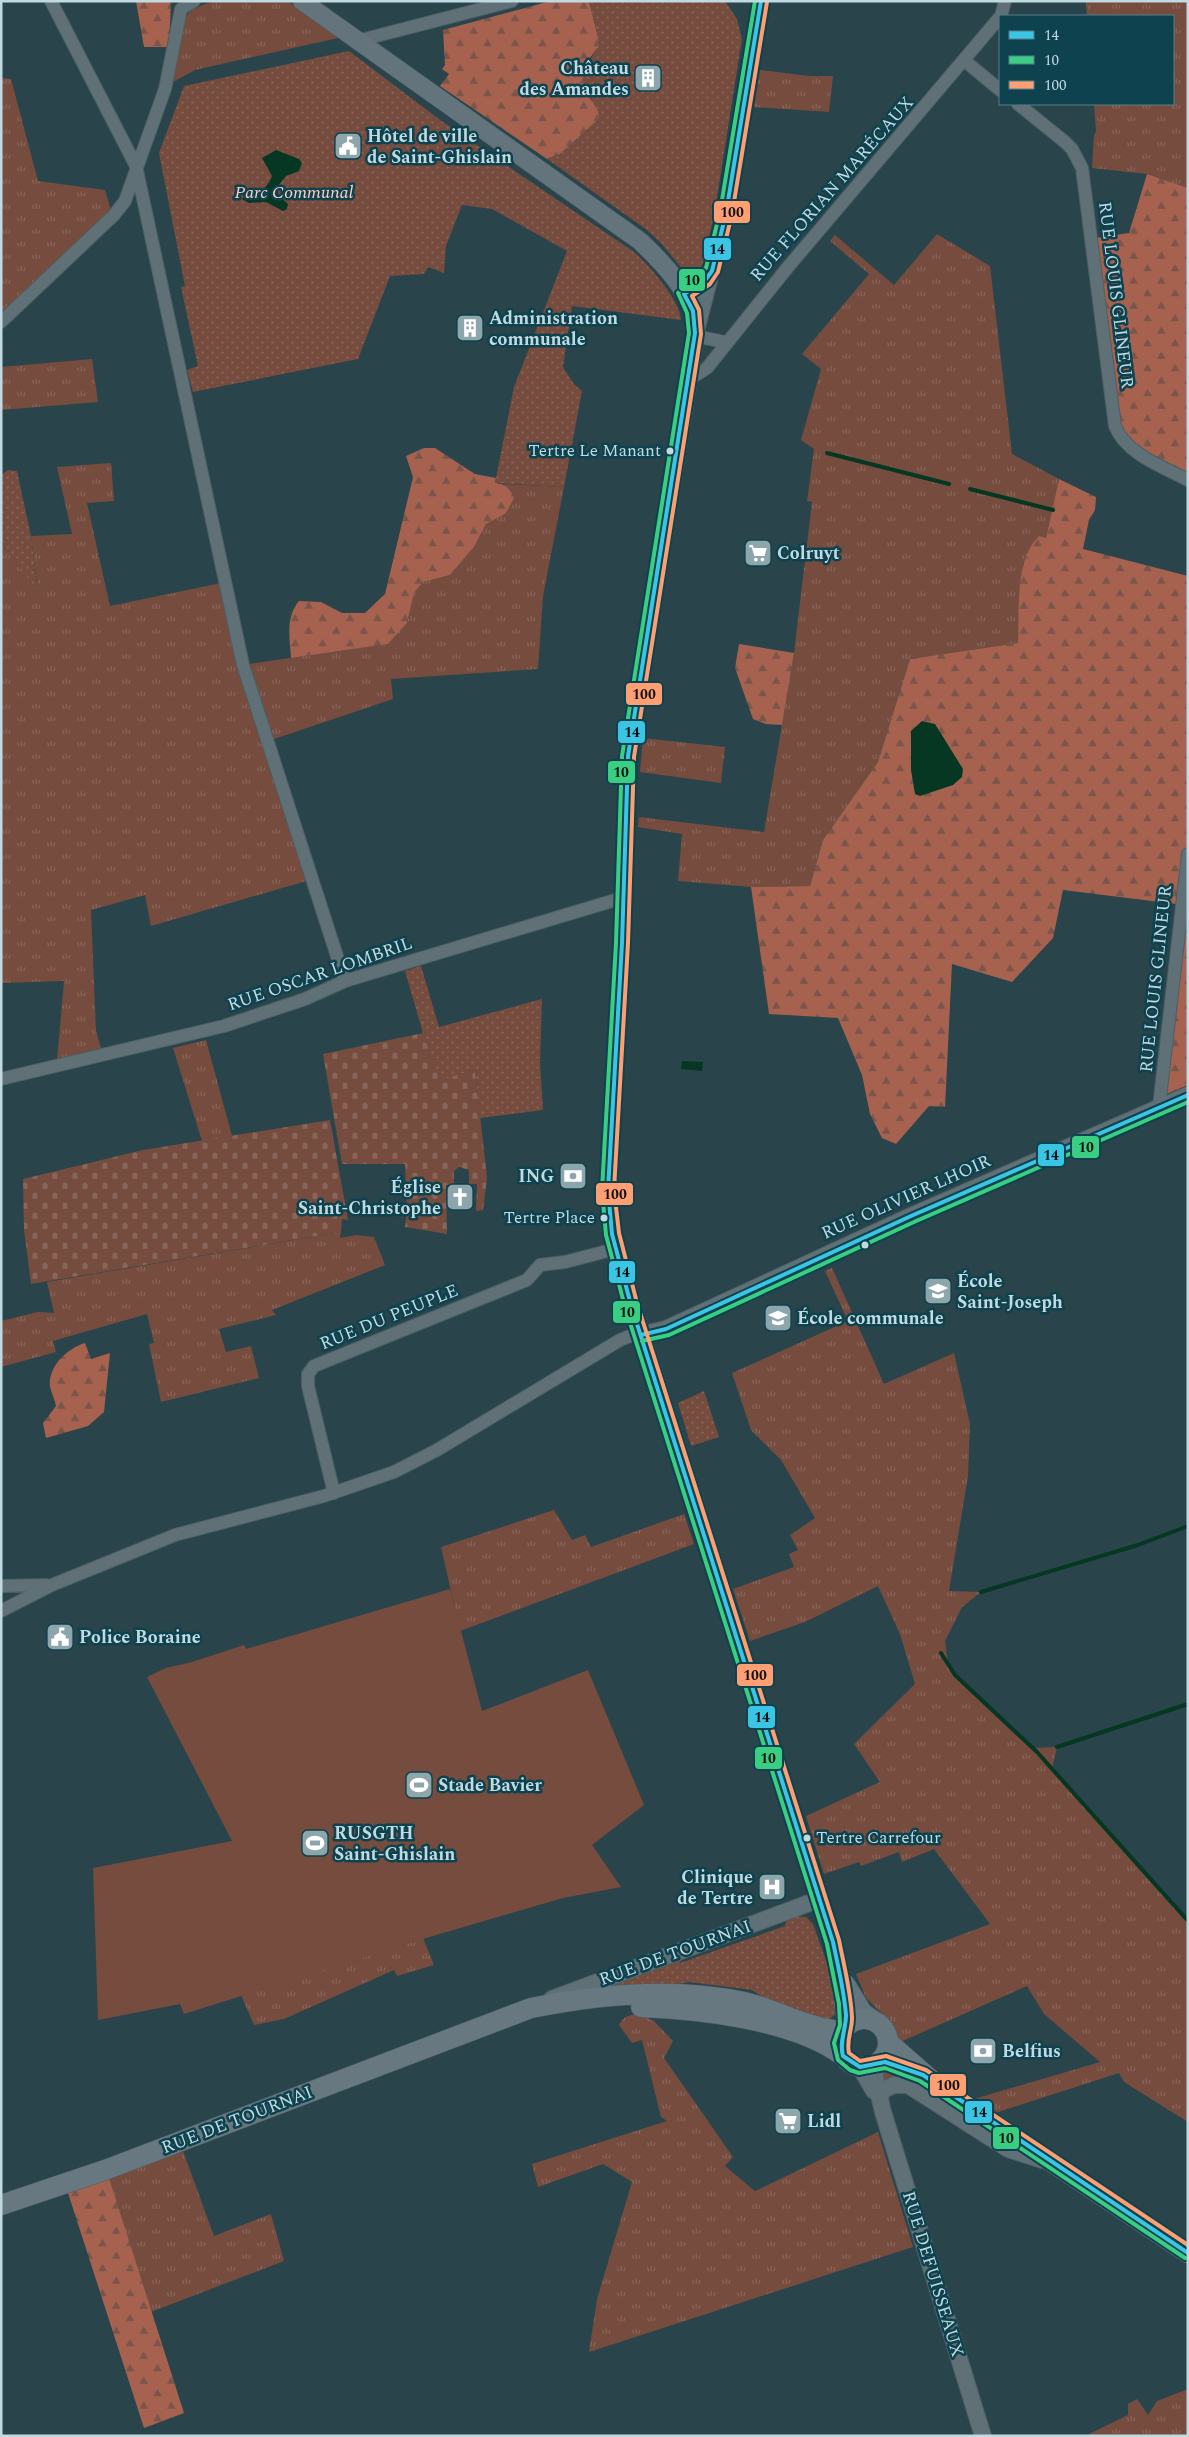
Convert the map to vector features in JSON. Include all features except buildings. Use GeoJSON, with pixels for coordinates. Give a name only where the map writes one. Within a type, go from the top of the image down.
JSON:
{"type":"FeatureCollection","features":[{"type":"Feature","properties":{"kind":"main road"},"geometry":{"type":"LineString","coordinates":[[302,1],[640,241],[660,262],[684,294],[692,311],[695,334],[629,750],[608,1205],[615,1249],[641,1335],[820,1899],[840,1973],[845,2028],[840,2043],[843,2056],[854,2065],[894,2064],[923,2075]]}},
{"type":"Feature","properties":{"kind":"main road"},"geometry":{"type":"LineString","coordinates":[[840,1973],[853,1998],[863,2012],[885,2030],[889,2043],[923,2075],[1188,2253]]}},
{"type":"Feature","properties":{"kind":"main road","name":"RUE DE TOURNAI"},"geometry":{"type":"LineString","coordinates":[[1,2205],[105,2170],[472,2031],[490,2022],[531,2008],[563,2001],[617,1995],[674,1994],[744,2002],[818,2028],[845,2028]]}},
{"type":"Feature","properties":{"kind":"main road","name":"RUE DE TOURNAI"},"geometry":{"type":"LineString","coordinates":[[472,2031],[490,2031],[530,2020],[582,2010],[636,2007],[668,2008],[741,2017],[769,2024],[820,2043],[843,2056]]}},
{"type":"Feature","properties":{"kind":"main road"},"geometry":{"type":"LineString","coordinates":[[845,2028],[860,2018],[874,2020]]}},
{"type":"Feature","properties":{"kind":"main road"},"geometry":{"type":"LineString","coordinates":[[872,2064],[885,2056],[889,2043]]}},
{"type":"Feature","properties":{"kind":"street"},"geometry":{"type":"LineString","coordinates":[[51,1],[136,166],[243,666],[345,981]]}},
{"type":"Feature","properties":{"kind":"street"},"geometry":{"type":"LineString","coordinates":[[1,322],[114,215],[125,201],[165,89],[180,5],[194,1]]}},
{"type":"Feature","properties":{"kind":"street"},"geometry":{"type":"LineString","coordinates":[[358,41],[512,1]]}},
{"type":"Feature","properties":{"kind":"street"},"geometry":{"type":"LineString","coordinates":[[725,342],[695,334],[726,213],[757,3]]}},
{"type":"Feature","properties":{"kind":"street","name":"RUE FLORIAN MARÉCAUX"},"geometry":{"type":"LineString","coordinates":[[688,381],[707,368],[725,342],[965,61],[999,16]]}},
{"type":"Feature","properties":{"kind":"street"},"geometry":{"type":"LineString","coordinates":[[965,61],[999,89]]}},
{"type":"Feature","properties":{"kind":"street","name":"RUE LOUIS GLINEUR"},"geometry":{"type":"LineString","coordinates":[[1019,105],[1065,142],[1078,159],[1082,168],[1115,426],[1118,434],[1132,449],[1188,480]]}},
{"type":"Feature","properties":{"kind":"street"},"geometry":{"type":"LineString","coordinates":[[684,294],[706,279],[712,271]]}},
{"type":"Feature","properties":{"kind":"street","name":"RUE LOUIS GLINEUR"},"geometry":{"type":"LineString","coordinates":[[1159,1107],[1188,854]]}},
{"type":"Feature","properties":{"kind":"street","name":"RUE OSCAR LOMBRIL"},"geometry":{"type":"LineString","coordinates":[[1,1079],[224,1026],[305,999],[345,981],[622,898]]}},
{"type":"Feature","properties":{"kind":"street","name":"RUE OSCAR LOMBRIL"},"geometry":{"type":"LineString","coordinates":[[1,1072],[27,1073]]}},
{"type":"Feature","properties":{"kind":"street","name":"RUE OLIVIER LHOIR"},"geometry":{"type":"LineString","coordinates":[[641,1335],[666,1329],[911,1216],[1188,1095]]}},
{"type":"Feature","properties":{"kind":"street","name":"RUE DU PEUPLE"},"geometry":{"type":"LineString","coordinates":[[334,1493],[308,1386],[310,1370],[314,1366],[527,1280],[540,1265],[565,1262],[615,1249]]}},
{"type":"Feature","properties":{"kind":"street"},"geometry":{"type":"LineString","coordinates":[[1,1611],[52,1585],[182,1533],[334,1493],[394,1472],[437,1450],[620,1340],[630,1336],[641,1335]]}},
{"type":"Feature","properties":{"kind":"street"},"geometry":{"type":"LineString","coordinates":[[1,1586],[52,1585]]}},
{"type":"Feature","properties":{"kind":"street","name":"RUE DE TOURNAI"},"geometry":{"type":"LineString","coordinates":[[531,2008],[593,1982],[820,1899]]}},
{"type":"Feature","properties":{"kind":"street","name":"RUE DEFUISSEAUX"},"geometry":{"type":"LineString","coordinates":[[872,2064],[869,2079],[882,2104],[983,2436]]}},
{"type":"Feature","properties":{"kind":"street"},"geometry":{"type":"LineString","coordinates":[[882,2104],[883,2090],[894,2085],[908,2085],[1008,2149],[1057,2165]]}},
{"type":"Feature","properties":{"kind":"green space"},"geometry":{"type":"Polygon","coordinates":[[[136,1],[171,1],[169,47],[144,47],[136,1]]]}},
{"type":"Feature","properties":{"kind":"green space"},"geometry":{"type":"Polygon","coordinates":[[[216,1],[288,1],[338,38],[195,70],[173,82],[184,20],[194,9],[216,1]]]}},
{"type":"Feature","properties":{"kind":"green space"},"geometry":{"type":"Polygon","coordinates":[[[551,1],[589,1],[600,45],[589,59],[585,73],[584,90],[597,106],[600,118],[560,154],[547,159],[440,86],[449,74],[442,69],[445,65],[443,30],[551,1]]]}},
{"type":"Feature","properties":{"kind":"green space"},"geometry":{"type":"Polygon","coordinates":[[[589,1],[725,1],[737,19],[742,39],[714,216],[702,267],[696,272],[684,271],[661,243],[647,230],[547,159],[560,154],[600,118],[597,109],[585,93],[583,84],[587,66],[600,45],[589,1]]]}},
{"type":"Feature","properties":{"kind":"green space"},"geometry":{"type":"Polygon","coordinates":[[[1086,1],[1188,1],[1188,188],[1147,174],[1092,168],[1094,135],[1096,132],[1094,105],[1174,105],[1174,15],[1087,15],[1086,1]]]}},
{"type":"Feature","properties":{"kind":"green space","name":"Parc Communal"},"geometry":{"type":"Polygon","coordinates":[[[349,51],[443,122],[634,252],[648,265],[670,293],[675,303],[681,320],[572,306],[563,367],[574,384],[582,391],[564,487],[495,483],[514,387],[567,251],[492,209],[462,205],[446,246],[444,273],[428,267],[424,274],[390,276],[358,359],[193,392],[187,370],[198,366],[181,287],[185,286],[159,153],[184,86],[349,51]]]}},
{"type":"Feature","properties":{"kind":"green space"},"geometry":{"type":"Polygon","coordinates":[[[760,70],[809,76],[833,76],[829,112],[754,107],[760,70]]]}},
{"type":"Feature","properties":{"kind":"green space"},"geometry":{"type":"Polygon","coordinates":[[[1,78],[11,79],[38,181],[105,190],[111,210],[1,315],[1,78]]]}},
{"type":"Feature","properties":{"kind":"green space"},"geometry":{"type":"Polygon","coordinates":[[[1147,174],[1188,188],[1188,476],[1134,445],[1118,424],[1095,238],[1129,233],[1147,174]]]}},
{"type":"Feature","properties":{"kind":"green space"},"geometry":{"type":"Polygon","coordinates":[[[937,234],[990,266],[1012,454],[1059,479],[1046,538],[1023,564],[1018,643],[910,659],[878,762],[823,840],[810,886],[751,887],[678,881],[682,834],[638,827],[639,817],[764,832],[794,653],[812,502],[807,501],[814,449],[801,440],[821,369],[802,354],[869,274],[830,241],[835,235],[894,285],[937,234]]]}},
{"type":"Feature","properties":{"kind":"green space"},"geometry":{"type":"Polygon","coordinates":[[[92,359],[98,402],[1,410],[1,367],[92,359]]]}},
{"type":"Feature","properties":{"kind":"green space"},"geometry":{"type":"Polygon","coordinates":[[[424,448],[435,448],[475,474],[496,478],[495,483],[507,487],[514,498],[506,513],[486,524],[474,547],[450,575],[423,582],[414,593],[407,623],[388,644],[291,658],[290,621],[299,601],[321,602],[342,613],[365,613],[385,594],[413,477],[406,456],[424,448]]]}},
{"type":"Feature","properties":{"kind":"green space"},"geometry":{"type":"Polygon","coordinates":[[[111,463],[114,501],[87,503],[110,606],[221,583],[310,880],[151,926],[145,895],[91,910],[96,1031],[101,1048],[57,1060],[64,981],[1,983],[1,540],[38,591],[31,536],[72,534],[57,467],[111,463]]]}},
{"type":"Feature","properties":{"kind":"green space"},"geometry":{"type":"Polygon","coordinates":[[[8,470],[17,471],[31,536],[38,592],[1,540],[1,475],[8,470]]]}},
{"type":"Feature","properties":{"kind":"green space"},"geometry":{"type":"Polygon","coordinates":[[[1059,479],[1096,497],[1095,510],[1089,520],[1083,549],[1188,576],[1188,1085],[1164,1095],[1184,905],[1063,890],[1053,938],[1012,982],[952,964],[945,1107],[929,1106],[896,1144],[882,1138],[870,1114],[862,1075],[838,1018],[769,1014],[751,887],[810,886],[823,840],[878,762],[910,659],[1018,643],[1020,586],[1025,558],[1039,536],[1046,538],[1059,479]]]}},
{"type":"Feature","properties":{"kind":"green space"},"geometry":{"type":"Polygon","coordinates":[[[503,484],[564,487],[543,596],[538,669],[391,679],[393,699],[274,739],[249,664],[388,644],[407,623],[414,593],[423,582],[450,575],[474,547],[486,524],[511,490],[503,484]]]}},
{"type":"Feature","properties":{"kind":"green space"},"geometry":{"type":"Polygon","coordinates":[[[739,644],[794,653],[782,725],[766,724],[753,719],[735,668],[739,644]]]}},
{"type":"Feature","properties":{"kind":"green space"},"geometry":{"type":"Polygon","coordinates":[[[643,738],[725,747],[721,783],[640,772],[643,738]]]}},
{"type":"Feature","properties":{"kind":"green space"},"geometry":{"type":"Polygon","coordinates":[[[421,966],[439,1027],[542,999],[540,1063],[543,1110],[480,1118],[475,1070],[440,1080],[423,1033],[405,971],[421,966]]]}},
{"type":"Feature","properties":{"kind":"green space"},"geometry":{"type":"Polygon","coordinates":[[[423,1033],[440,1079],[475,1070],[487,1178],[483,1210],[476,1211],[477,1184],[469,1184],[469,1170],[459,1167],[454,1171],[454,1184],[446,1185],[447,1234],[405,1227],[407,1210],[405,1164],[342,1164],[323,1054],[423,1033]]]}},
{"type":"Feature","properties":{"kind":"green space"},"geometry":{"type":"Polygon","coordinates":[[[206,1040],[232,1136],[202,1141],[173,1048],[206,1040]]]}},
{"type":"Feature","properties":{"kind":"green space"},"geometry":{"type":"Polygon","coordinates":[[[330,1120],[348,1220],[342,1219],[341,1232],[31,1284],[24,1229],[23,1179],[143,1150],[330,1120]]]}},
{"type":"Feature","properties":{"kind":"green space"},"geometry":{"type":"Polygon","coordinates":[[[341,1232],[340,1238],[356,1235],[374,1237],[385,1265],[272,1310],[276,1315],[219,1329],[226,1352],[251,1346],[259,1378],[161,1402],[149,1344],[154,1343],[147,1314],[53,1341],[56,1352],[1,1367],[1,1321],[38,1312],[54,1313],[47,1282],[341,1232]]]}},
{"type":"Feature","properties":{"kind":"green space"},"geometry":{"type":"Polygon","coordinates":[[[832,1268],[884,1384],[954,1353],[970,1424],[968,1476],[949,1591],[981,1592],[962,1607],[945,1641],[948,1664],[955,1675],[1033,1748],[1057,1747],[1052,1769],[1188,1921],[1188,2122],[1124,2082],[1119,2073],[995,2113],[974,2099],[1100,2062],[1044,2014],[1027,1986],[898,2043],[885,2017],[866,1998],[856,1974],[990,1924],[934,1849],[902,1862],[899,1852],[861,1866],[859,1862],[824,1874],[806,1816],[880,1782],[854,1744],[915,1684],[900,1634],[878,1586],[805,1622],[750,1641],[733,1589],[794,1567],[789,1554],[798,1550],[790,1535],[815,1518],[781,1460],[751,1430],[732,1373],[848,1321],[825,1271],[832,1268]]]}},
{"type":"Feature","properties":{"kind":"green space"},"geometry":{"type":"Polygon","coordinates":[[[85,1343],[91,1359],[110,1353],[104,1412],[88,1426],[46,1438],[43,1423],[56,1406],[50,1386],[52,1372],[60,1359],[72,1349],[85,1343]]]}},
{"type":"Feature","properties":{"kind":"green space"},"geometry":{"type":"Polygon","coordinates":[[[704,1391],[719,1437],[691,1446],[678,1403],[704,1391]]]}},
{"type":"Feature","properties":{"kind":"green space"},"geometry":{"type":"Polygon","coordinates":[[[554,1510],[572,1540],[585,1535],[591,1547],[684,1514],[694,1544],[460,1631],[441,1547],[554,1510]]]}},
{"type":"Feature","properties":{"kind":"green space","name":"Stade Bavier"},"geometry":{"type":"Polygon","coordinates":[[[450,1589],[482,1711],[588,1670],[644,1805],[592,1845],[621,1887],[563,1898],[426,1938],[184,2014],[180,2004],[98,2020],[93,1868],[232,1841],[147,1677],[166,1668],[192,1662],[244,1645],[246,1649],[450,1589]]]}},
{"type":"Feature","properties":{"kind":"green space"},"geometry":{"type":"Polygon","coordinates":[[[793,1916],[806,1917],[813,1924],[840,2000],[835,2014],[829,2020],[783,2011],[752,1990],[689,1982],[666,1986],[616,1986],[616,1981],[683,1956],[680,1963],[785,1926],[787,1918],[793,1916]]]}},
{"type":"Feature","properties":{"kind":"green space"},"geometry":{"type":"Polygon","coordinates":[[[423,1938],[434,1965],[397,1976],[394,1970],[284,2019],[254,2025],[241,1995],[423,1938]]]}},
{"type":"Feature","properties":{"kind":"green space"},"geometry":{"type":"Polygon","coordinates":[[[638,2014],[654,2021],[673,2041],[664,2058],[733,2157],[725,2166],[755,2191],[878,2132],[913,2247],[589,2352],[597,2299],[632,2182],[603,2164],[538,2187],[532,2164],[667,2121],[661,2117],[642,2040],[632,2043],[619,2025],[625,2018],[638,2014]]]}},
{"type":"Feature","properties":{"kind":"green space"},"geometry":{"type":"Polygon","coordinates":[[[890,2069],[900,2071],[926,2087],[883,2082],[883,2071],[890,2069]]]}},
{"type":"Feature","properties":{"kind":"green space"},"geometry":{"type":"Polygon","coordinates":[[[183,2151],[214,2236],[271,2214],[284,2261],[151,2312],[109,2178],[183,2151]]]}},
{"type":"Feature","properties":{"kind":"green space"},"geometry":{"type":"Polygon","coordinates":[[[109,2178],[184,2413],[144,2428],[68,2193],[109,2178]]]}},
{"type":"Feature","properties":{"kind":"green space"},"geometry":{"type":"Polygon","coordinates":[[[1188,2389],[1188,2436],[1085,2436],[1128,2415],[1128,2404],[1137,2399],[1148,2415],[1157,2401],[1188,2389]]]}},
{"type":"Feature","properties":{"kind":"shaded area"},"geometry":{"type":"Polygon","coordinates":[[[276,150],[299,159],[302,163],[299,171],[286,176],[278,186],[278,195],[288,204],[287,209],[283,211],[266,202],[249,203],[242,199],[263,189],[269,182],[272,176],[262,158],[276,150]]]}},
{"type":"Feature","properties":{"kind":"shaded area"},"geometry":{"type":"Polygon","coordinates":[[[922,721],[935,724],[963,769],[962,777],[953,785],[920,796],[915,794],[911,770],[911,731],[922,721]]]}},
{"type":"Feature","properties":{"kind":"shaded area"},"geometry":{"type":"Polygon","coordinates":[[[682,1061],[703,1062],[702,1071],[681,1069],[682,1061]]]}},
{"type":"Feature","properties":{"kind":"waterway"},"geometry":{"type":"LineString","coordinates":[[827,453],[949,484]]}},
{"type":"Feature","properties":{"kind":"waterway"},"geometry":{"type":"LineString","coordinates":[[970,489],[1053,510]]}},
{"type":"Feature","properties":{"kind":"waterway"},"geometry":{"type":"LineString","coordinates":[[981,1592],[1138,1545],[1188,1526]]}},
{"type":"Feature","properties":{"kind":"waterway"},"geometry":{"type":"LineString","coordinates":[[941,1653],[955,1675],[1037,1752],[1188,1921]]}},
{"type":"Feature","properties":{"kind":"waterway"},"geometry":{"type":"LineString","coordinates":[[1057,1747],[1188,1704]]}},
{"type":"Feature","properties":{"kind":"transit line","name":"10"},"geometry":{"type":"LineString","coordinates":[[755,1],[720,212],[706,268],[678,293],[687,313],[689,333],[622,756],[616,943],[602,1190],[606,1235],[625,1307],[827,1944],[839,2004],[840,2025],[834,2043],[838,2060],[850,2070],[859,2073],[885,2068],[920,2081],[1185,2258]]}},
{"type":"Feature","properties":{"kind":"transit line","name":"14"},"geometry":{"type":"LineString","coordinates":[[761,1],[726,213],[712,271],[706,279],[684,294],[693,311],[695,333],[628,756],[622,943],[608,1190],[612,1234],[631,1305],[833,1942],[846,2015],[842,2045],[843,2056],[860,2067],[885,2062],[923,2075],[1188,2253]]}},
{"type":"Feature","properties":{"kind":"transit line","name":"100"},"geometry":{"type":"LineString","coordinates":[[767,2],[732,214],[718,272],[710,284],[692,296],[699,310],[701,334],[634,757],[628,943],[614,1190],[619,1233],[637,1303],[839,1940],[852,2018],[848,2044],[849,2053],[860,2061],[886,2056],[926,2070],[1188,2245]]}},
{"type":"Feature","properties":{"kind":"transit line","name":"14"},"geometry":{"type":"LineString","coordinates":[[641,1335],[666,1329],[911,1216],[1188,1095]]}},
{"type":"Feature","properties":{"kind":"transit line","name":"10"},"geometry":{"type":"LineString","coordinates":[[642,1341],[669,1335],[914,1222],[1188,1102]]}},
{"type":"Feature","properties":{"kind":"place","name":"Château des Amandes"},"geometry":{"type":"Point","coordinates":[648,78]}},
{"type":"Feature","properties":{"kind":"place","name":"Hôtel de ville de Saint-Ghislain"},"geometry":{"type":"Point","coordinates":[348,146]}},
{"type":"Feature","properties":{"kind":"place","name":"Administration communale"},"geometry":{"type":"Point","coordinates":[470,328]}},
{"type":"Feature","properties":{"kind":"place","name":"Tertre Le Manant"},"geometry":{"type":"Point","coordinates":[670,451]}},
{"type":"Feature","properties":{"kind":"place","name":"Colruyt"},"geometry":{"type":"Point","coordinates":[758,553]}},
{"type":"Feature","properties":{"kind":"place","name":"ING"},"geometry":{"type":"Point","coordinates":[573,1176]}},
{"type":"Feature","properties":{"kind":"place","name":"Église Saint-Christophe"},"geometry":{"type":"Point","coordinates":[460,1197]}},
{"type":"Feature","properties":{"kind":"place","name":"Tertre Place"},"geometry":{"type":"Point","coordinates":[604,1218]}},
{"type":"Feature","properties":{"kind":"place","name":"École Saint-Joseph"},"geometry":{"type":"Point","coordinates":[938,1291]}},
{"type":"Feature","properties":{"kind":"place","name":"École communale"},"geometry":{"type":"Point","coordinates":[778,1318]}},
{"type":"Feature","properties":{"kind":"place","name":"Police Boraine"},"geometry":{"type":"Point","coordinates":[60,1637]}},
{"type":"Feature","properties":{"kind":"place","name":"Stade Bavier"},"geometry":{"type":"Point","coordinates":[419,1785]}},
{"type":"Feature","properties":{"kind":"place","name":"Tertre Carrefour"},"geometry":{"type":"Point","coordinates":[807,1838]}},
{"type":"Feature","properties":{"kind":"place","name":"RUSGTH Saint-Ghislain"},"geometry":{"type":"Point","coordinates":[315,1843]}},
{"type":"Feature","properties":{"kind":"place","name":"Clinique de Tertre"},"geometry":{"type":"Point","coordinates":[772,1887]}},
{"type":"Feature","properties":{"kind":"place","name":"Belfius"},"geometry":{"type":"Point","coordinates":[983,2051]}},
{"type":"Feature","properties":{"kind":"place","name":"Lidl"},"geometry":{"type":"Point","coordinates":[788,2121]}}]}
